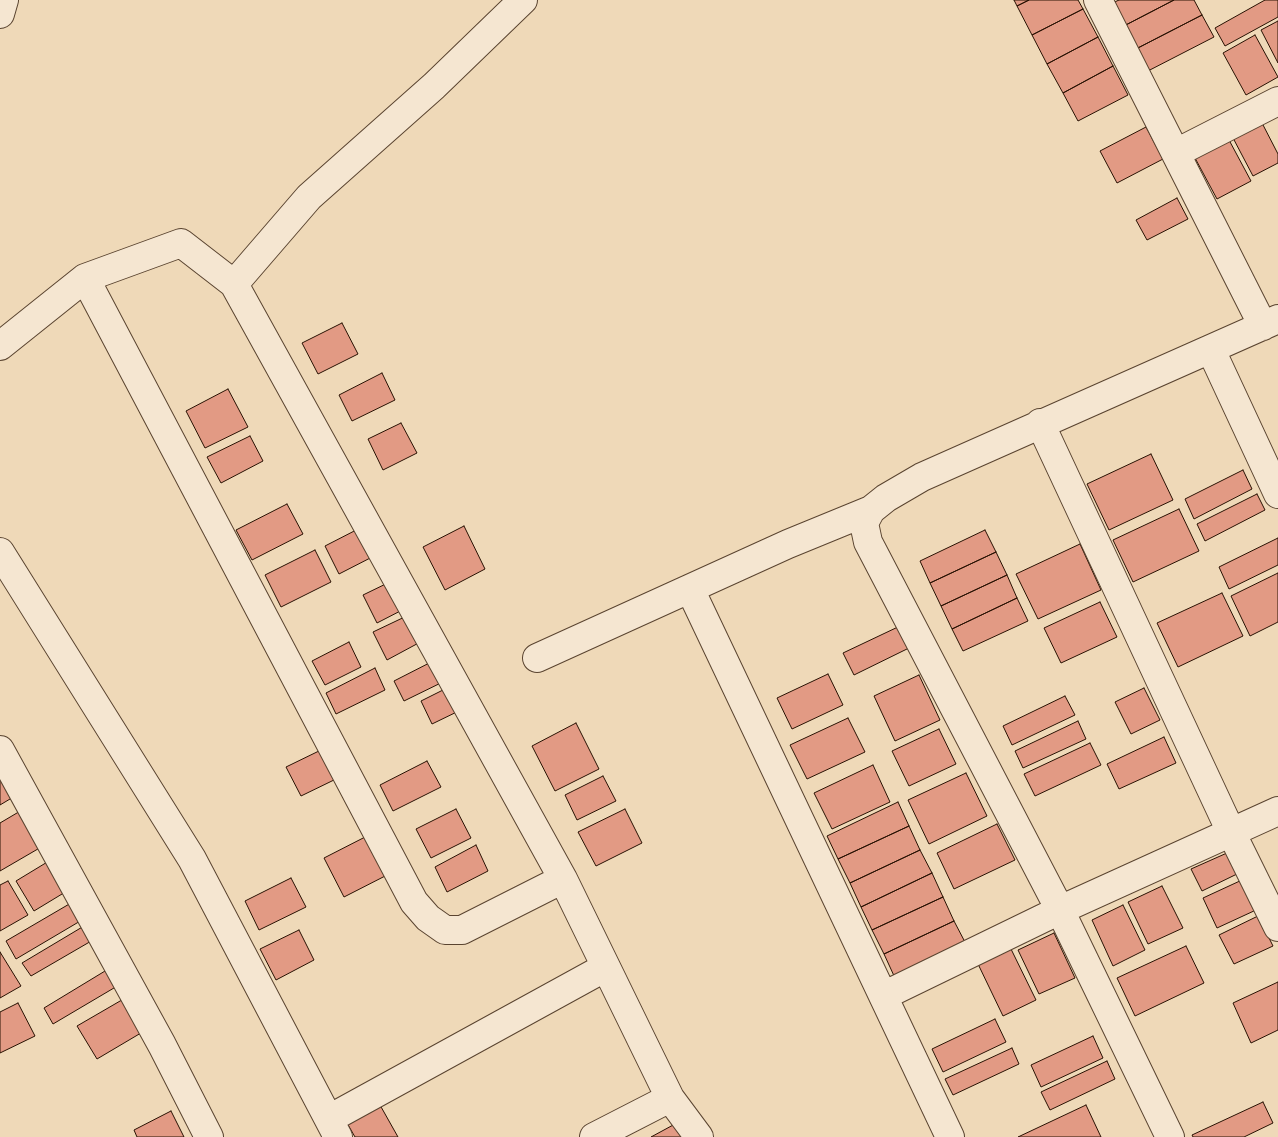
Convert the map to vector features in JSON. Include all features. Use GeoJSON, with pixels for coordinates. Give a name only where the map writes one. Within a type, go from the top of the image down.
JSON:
{"type":"FeatureCollection","features":[{"type":"Feature","properties":{"kind":"street"},"geometry":{"type":"LineString","coordinates":[[0,14],[4,0]]}},
{"type":"Feature","properties":{"kind":"street"},"geometry":{"type":"LineString","coordinates":[[234,284],[309,197],[434,86],[523,0]]}},
{"type":"Feature","properties":{"kind":"street"},"geometry":{"type":"LineString","coordinates":[[536,658],[826,527],[871,510],[886,498],[922,477],[1040,423],[1211,350],[1270,322],[1176,153],[1098,0]]}},
{"type":"Feature","properties":{"kind":"street"},"geometry":{"type":"LineString","coordinates":[[1176,153],[1278,101]]}},
{"type":"Feature","properties":{"kind":"street"},"geometry":{"type":"LineString","coordinates":[[0,346],[85,278],[181,243],[234,284],[563,879],[670,1098],[699,1137]]}},
{"type":"Feature","properties":{"kind":"street"},"geometry":{"type":"LineString","coordinates":[[85,278],[414,902],[428,918],[445,930],[462,930],[563,879]]}},
{"type":"Feature","properties":{"kind":"street"},"geometry":{"type":"LineString","coordinates":[[1211,350],[1278,494]]}},
{"type":"Feature","properties":{"kind":"street"},"geometry":{"type":"LineString","coordinates":[[1040,423],[1231,832],[1278,927]]}},
{"type":"Feature","properties":{"kind":"street"},"geometry":{"type":"LineString","coordinates":[[871,510],[864,524],[868,542],[1060,910],[1170,1137]]}},
{"type":"Feature","properties":{"kind":"street"},"geometry":{"type":"LineString","coordinates":[[0,552],[192,859],[334,1128],[606,967]]}},
{"type":"Feature","properties":{"kind":"street"},"geometry":{"type":"LineString","coordinates":[[690,589],[950,1137]]}},
{"type":"Feature","properties":{"kind":"street"},"geometry":{"type":"LineString","coordinates":[[0,750],[162,1045],[208,1137]]}},
{"type":"Feature","properties":{"kind":"street"},"geometry":{"type":"LineString","coordinates":[[883,996],[1060,910],[1278,811]]}},
{"type":"Feature","properties":{"kind":"street"},"geometry":{"type":"LineString","coordinates":[[594,1137],[670,1098]]}},
{"type":"Feature","properties":{"kind":"building"},"geometry":{"type":"Polygon","coordinates":[[[1014,0],[1029,0],[1017,6],[1014,0]]]}},
{"type":"Feature","properties":{"kind":"building"},"geometry":{"type":"Polygon","coordinates":[[[1029,0],[1078,0],[1083,9],[1032,35],[1017,6],[1029,0]]]}},
{"type":"Feature","properties":{"kind":"building"},"geometry":{"type":"Polygon","coordinates":[[[1119,0],[1174,0],[1120,28],[1108,5],[1119,0]]]}},
{"type":"Feature","properties":{"kind":"building"},"geometry":{"type":"Polygon","coordinates":[[[1174,0],[1194,0],[1202,15],[1132,51],[1120,28],[1174,0]]]}},
{"type":"Feature","properties":{"kind":"building"},"geometry":{"type":"Polygon","coordinates":[[[1265,0],[1278,0],[1278,17],[1225,46],[1215,28],[1265,0]]]}},
{"type":"Feature","properties":{"kind":"building"},"geometry":{"type":"Polygon","coordinates":[[[1083,9],[1098,37],[1047,64],[1032,35],[1083,9]]]}},
{"type":"Feature","properties":{"kind":"building"},"geometry":{"type":"Polygon","coordinates":[[[1202,15],[1214,37],[1144,73],[1132,51],[1202,15]]]}},
{"type":"Feature","properties":{"kind":"building"},"geometry":{"type":"Polygon","coordinates":[[[1278,21],[1278,63],[1261,30],[1278,21]]]}},
{"type":"Feature","properties":{"kind":"building"},"geometry":{"type":"Polygon","coordinates":[[[1255,35],[1278,77],[1246,95],[1223,53],[1255,35]]]}},
{"type":"Feature","properties":{"kind":"building"},"geometry":{"type":"Polygon","coordinates":[[[1098,37],[1113,66],[1063,93],[1047,64],[1098,37]]]}},
{"type":"Feature","properties":{"kind":"building"},"geometry":{"type":"Polygon","coordinates":[[[1113,66],[1128,95],[1078,121],[1063,93],[1113,66]]]}},
{"type":"Feature","properties":{"kind":"building"},"geometry":{"type":"Polygon","coordinates":[[[1261,121],[1278,154],[1278,163],[1253,176],[1232,136],[1261,121]]]}},
{"type":"Feature","properties":{"kind":"building"},"geometry":{"type":"Polygon","coordinates":[[[1146,127],[1163,159],[1117,183],[1100,151],[1146,127]]]}},
{"type":"Feature","properties":{"kind":"building"},"geometry":{"type":"Polygon","coordinates":[[[1229,140],[1251,181],[1217,199],[1195,158],[1229,140]]]}},
{"type":"Feature","properties":{"kind":"building"},"geometry":{"type":"Polygon","coordinates":[[[1177,198],[1188,219],[1147,240],[1136,220],[1177,198]]]}},
{"type":"Feature","properties":{"kind":"building"},"geometry":{"type":"Polygon","coordinates":[[[342,323],[358,354],[318,374],[302,343],[342,323]]]}},
{"type":"Feature","properties":{"kind":"building"},"geometry":{"type":"Polygon","coordinates":[[[382,373],[395,400],[352,421],[339,395],[382,373]]]}},
{"type":"Feature","properties":{"kind":"building"},"geometry":{"type":"Polygon","coordinates":[[[228,389],[248,427],[205,448],[186,411],[228,389]]]}},
{"type":"Feature","properties":{"kind":"building"},"geometry":{"type":"Polygon","coordinates":[[[401,423],[417,453],[383,470],[368,439],[401,423]]]}},
{"type":"Feature","properties":{"kind":"building"},"geometry":{"type":"Polygon","coordinates":[[[250,436],[263,461],[221,483],[207,457],[250,436]]]}},
{"type":"Feature","properties":{"kind":"building"},"geometry":{"type":"Polygon","coordinates":[[[1151,454],[1173,500],[1109,530],[1087,484],[1151,454]]]}},
{"type":"Feature","properties":{"kind":"building"},"geometry":{"type":"Polygon","coordinates":[[[1243,470],[1252,489],[1194,519],[1185,499],[1243,470]]]}},
{"type":"Feature","properties":{"kind":"building"},"geometry":{"type":"Polygon","coordinates":[[[1257,494],[1265,510],[1205,541],[1197,524],[1257,494]]]}},
{"type":"Feature","properties":{"kind":"building"},"geometry":{"type":"Polygon","coordinates":[[[287,504],[303,534],[252,560],[236,530],[287,504]]]}},
{"type":"Feature","properties":{"kind":"building"},"geometry":{"type":"Polygon","coordinates":[[[1179,509],[1199,551],[1133,582],[1113,540],[1179,509]]]}},
{"type":"Feature","properties":{"kind":"building"},"geometry":{"type":"Polygon","coordinates":[[[364,526],[378,554],[339,574],[325,546],[364,526]]]}},
{"type":"Feature","properties":{"kind":"building"},"geometry":{"type":"Polygon","coordinates":[[[464,526],[485,569],[445,590],[423,547],[464,526]]]}},
{"type":"Feature","properties":{"kind":"building"},"geometry":{"type":"Polygon","coordinates":[[[985,530],[996,552],[930,583],[920,561],[985,530]]]}},
{"type":"Feature","properties":{"kind":"building"},"geometry":{"type":"Polygon","coordinates":[[[1278,538],[1278,565],[1229,589],[1219,567],[1278,538]]]}},
{"type":"Feature","properties":{"kind":"building"},"geometry":{"type":"Polygon","coordinates":[[[1080,544],[1101,590],[1038,619],[1016,574],[1080,544]]]}},
{"type":"Feature","properties":{"kind":"building"},"geometry":{"type":"Polygon","coordinates":[[[315,550],[331,582],[281,607],[265,575],[315,550]]]}},
{"type":"Feature","properties":{"kind":"building"},"geometry":{"type":"Polygon","coordinates":[[[996,552],[1007,575],[941,606],[930,583],[996,552]]]}},
{"type":"Feature","properties":{"kind":"building"},"geometry":{"type":"Polygon","coordinates":[[[1278,573],[1278,622],[1250,636],[1231,596],[1278,573]]]}},
{"type":"Feature","properties":{"kind":"building"},"geometry":{"type":"Polygon","coordinates":[[[1007,575],[1017,598],[952,629],[941,606],[1007,575]]]}},
{"type":"Feature","properties":{"kind":"building"},"geometry":{"type":"Polygon","coordinates":[[[396,579],[410,606],[377,623],[363,595],[396,579]]]}},
{"type":"Feature","properties":{"kind":"building"},"geometry":{"type":"Polygon","coordinates":[[[1222,593],[1243,636],[1178,667],[1157,623],[1222,593]]]}},
{"type":"Feature","properties":{"kind":"building"},"geometry":{"type":"Polygon","coordinates":[[[1017,598],[1028,621],[963,651],[952,629],[1017,598]]]}},
{"type":"Feature","properties":{"kind":"building"},"geometry":{"type":"Polygon","coordinates":[[[1100,602],[1117,637],[1061,663],[1044,628],[1100,602]]]}},
{"type":"Feature","properties":{"kind":"building"},"geometry":{"type":"Polygon","coordinates":[[[413,613],[426,639],[387,660],[373,632],[413,613]]]}},
{"type":"Feature","properties":{"kind":"building"},"geometry":{"type":"Polygon","coordinates":[[[900,626],[911,647],[854,675],[843,653],[900,626]]]}},
{"type":"Feature","properties":{"kind":"building"},"geometry":{"type":"Polygon","coordinates":[[[349,642],[361,667],[325,685],[312,661],[349,642]]]}},
{"type":"Feature","properties":{"kind":"building"},"geometry":{"type":"Polygon","coordinates":[[[443,656],[453,677],[404,701],[394,681],[443,656]]]}},
{"type":"Feature","properties":{"kind":"building"},"geometry":{"type":"Polygon","coordinates":[[[375,668],[385,690],[336,714],[326,693],[375,668]]]}},
{"type":"Feature","properties":{"kind":"building"},"geometry":{"type":"Polygon","coordinates":[[[828,674],[843,705],[792,729],[777,698],[828,674]]]}},
{"type":"Feature","properties":{"kind":"building"},"geometry":{"type":"Polygon","coordinates":[[[919,675],[940,720],[895,741],[874,696],[919,675]]]}},
{"type":"Feature","properties":{"kind":"building"},"geometry":{"type":"Polygon","coordinates":[[[455,684],[467,707],[432,724],[421,701],[455,684]]]}},
{"type":"Feature","properties":{"kind":"building"},"geometry":{"type":"Polygon","coordinates":[[[1144,688],[1160,720],[1131,734],[1115,702],[1144,688]]]}},
{"type":"Feature","properties":{"kind":"building"},"geometry":{"type":"Polygon","coordinates":[[[1065,696],[1075,715],[1012,745],[1003,726],[1065,696]]]}},
{"type":"Feature","properties":{"kind":"building"},"geometry":{"type":"Polygon","coordinates":[[[848,718],[865,752],[807,779],[790,745],[848,718]]]}},
{"type":"Feature","properties":{"kind":"building"},"geometry":{"type":"Polygon","coordinates":[[[1078,721],[1086,739],[1023,768],[1015,751],[1078,721]]]}},
{"type":"Feature","properties":{"kind":"building"},"geometry":{"type":"Polygon","coordinates":[[[576,723],[599,769],[555,791],[532,746],[576,723]]]}},
{"type":"Feature","properties":{"kind":"building"},"geometry":{"type":"Polygon","coordinates":[[[939,729],[956,764],[909,786],[892,751],[939,729]]]}},
{"type":"Feature","properties":{"kind":"building"},"geometry":{"type":"Polygon","coordinates":[[[1164,737],[1176,763],[1119,789],[1107,764],[1164,737]]]}},
{"type":"Feature","properties":{"kind":"building"},"geometry":{"type":"Polygon","coordinates":[[[1090,743],[1101,765],[1035,796],[1024,774],[1090,743]]]}},
{"type":"Feature","properties":{"kind":"building"},"geometry":{"type":"Polygon","coordinates":[[[321,750],[336,779],[301,796],[286,767],[321,750]]]}},
{"type":"Feature","properties":{"kind":"building"},"geometry":{"type":"Polygon","coordinates":[[[427,761],[441,787],[393,811],[380,785],[427,761]]]}},
{"type":"Feature","properties":{"kind":"building"},"geometry":{"type":"Polygon","coordinates":[[[873,765],[890,802],[832,829],[814,793],[873,765]]]}},
{"type":"Feature","properties":{"kind":"building"},"geometry":{"type":"Polygon","coordinates":[[[0,772],[15,796],[0,805],[0,772]]]}},
{"type":"Feature","properties":{"kind":"building"},"geometry":{"type":"Polygon","coordinates":[[[966,773],[987,816],[929,844],[908,800],[966,773]]]}},
{"type":"Feature","properties":{"kind":"building"},"geometry":{"type":"Polygon","coordinates":[[[603,776],[616,801],[577,820],[565,795],[603,776]]]}},
{"type":"Feature","properties":{"kind":"building"},"geometry":{"type":"Polygon","coordinates":[[[898,802],[909,826],[838,859],[827,836],[898,802]]]}},
{"type":"Feature","properties":{"kind":"building"},"geometry":{"type":"Polygon","coordinates":[[[456,809],[471,838],[431,858],[416,829],[456,809]]]}},
{"type":"Feature","properties":{"kind":"building"},"geometry":{"type":"Polygon","coordinates":[[[625,809],[642,843],[596,866],[578,832],[625,809]]]}},
{"type":"Feature","properties":{"kind":"building"},"geometry":{"type":"Polygon","coordinates":[[[22,810],[43,846],[0,871],[0,823],[22,810]]]}},
{"type":"Feature","properties":{"kind":"building"},"geometry":{"type":"Polygon","coordinates":[[[997,824],[1015,860],[954,889],[937,853],[997,824]]]}},
{"type":"Feature","properties":{"kind":"building"},"geometry":{"type":"Polygon","coordinates":[[[909,826],[920,850],[850,883],[838,859],[909,826]]]}},
{"type":"Feature","properties":{"kind":"building"},"geometry":{"type":"Polygon","coordinates":[[[371,834],[391,873],[344,897],[324,858],[371,834]]]}},
{"type":"Feature","properties":{"kind":"building"},"geometry":{"type":"Polygon","coordinates":[[[476,845],[488,871],[447,892],[435,867],[476,845]]]}},
{"type":"Feature","properties":{"kind":"building"},"geometry":{"type":"Polygon","coordinates":[[[920,850],[932,873],[861,907],[850,883],[920,850]]]}},
{"type":"Feature","properties":{"kind":"building"},"geometry":{"type":"Polygon","coordinates":[[[1227,853],[1237,874],[1202,891],[1191,869],[1227,853]]]}},
{"type":"Feature","properties":{"kind":"building"},"geometry":{"type":"Polygon","coordinates":[[[49,861],[67,891],[34,911],[16,881],[49,861]]]}},
{"type":"Feature","properties":{"kind":"building"},"geometry":{"type":"Polygon","coordinates":[[[932,873],[943,897],[872,930],[861,907],[932,873]]]}},
{"type":"Feature","properties":{"kind":"building"},"geometry":{"type":"Polygon","coordinates":[[[291,878],[306,907],[259,930],[245,901],[291,878]]]}},
{"type":"Feature","properties":{"kind":"building"},"geometry":{"type":"Polygon","coordinates":[[[1242,880],[1256,910],[1217,928],[1203,898],[1242,880]]]}},
{"type":"Feature","properties":{"kind":"building"},"geometry":{"type":"Polygon","coordinates":[[[8,881],[28,915],[0,931],[0,885],[8,881]]]}},
{"type":"Feature","properties":{"kind":"building"},"geometry":{"type":"Polygon","coordinates":[[[1162,886],[1183,928],[1148,944],[1128,902],[1162,886]]]}},
{"type":"Feature","properties":{"kind":"building"},"geometry":{"type":"Polygon","coordinates":[[[943,897],[954,921],[884,954],[872,930],[943,897]]]}},
{"type":"Feature","properties":{"kind":"building"},"geometry":{"type":"Polygon","coordinates":[[[71,903],[82,920],[16,959],[6,941],[71,903]]]}},
{"type":"Feature","properties":{"kind":"building"},"geometry":{"type":"Polygon","coordinates":[[[1123,905],[1145,950],[1113,966],[1092,920],[1123,905]]]}},
{"type":"Feature","properties":{"kind":"building"},"geometry":{"type":"Polygon","coordinates":[[[1258,916],[1273,946],[1234,964],[1219,935],[1258,916]]]}},
{"type":"Feature","properties":{"kind":"building"},"geometry":{"type":"Polygon","coordinates":[[[954,921],[966,944],[895,978],[884,954],[954,921]]]}},
{"type":"Feature","properties":{"kind":"building"},"geometry":{"type":"Polygon","coordinates":[[[84,926],[93,940],[31,976],[22,963],[84,926]]]}},
{"type":"Feature","properties":{"kind":"building"},"geometry":{"type":"Polygon","coordinates":[[[299,930],[314,960],[276,980],[260,949],[299,930]]]}},
{"type":"Feature","properties":{"kind":"building"},"geometry":{"type":"Polygon","coordinates":[[[1054,933],[1075,978],[1039,994],[1018,950],[1054,933]]]}},
{"type":"Feature","properties":{"kind":"building"},"geometry":{"type":"Polygon","coordinates":[[[1186,946],[1204,983],[1135,1016],[1117,978],[1186,946]]]}},
{"type":"Feature","properties":{"kind":"building"},"geometry":{"type":"Polygon","coordinates":[[[1011,949],[1036,1000],[1003,1016],[978,964],[1011,949]]]}},
{"type":"Feature","properties":{"kind":"building"},"geometry":{"type":"Polygon","coordinates":[[[0,952],[21,986],[0,998],[0,952]]]}},
{"type":"Feature","properties":{"kind":"building"},"geometry":{"type":"Polygon","coordinates":[[[110,968],[119,985],[53,1024],[44,1008],[110,968]]]}},
{"type":"Feature","properties":{"kind":"building"},"geometry":{"type":"Polygon","coordinates":[[[1278,982],[1278,1030],[1251,1043],[1233,1003],[1278,982]]]}},
{"type":"Feature","properties":{"kind":"building"},"geometry":{"type":"Polygon","coordinates":[[[127,997],[146,1030],[97,1059],[77,1026],[127,997]]]}},
{"type":"Feature","properties":{"kind":"building"},"geometry":{"type":"Polygon","coordinates":[[[18,1003],[35,1036],[0,1053],[0,1012],[18,1003]]]}},
{"type":"Feature","properties":{"kind":"building"},"geometry":{"type":"Polygon","coordinates":[[[995,1019],[1006,1042],[943,1072],[932,1049],[995,1019]]]}},
{"type":"Feature","properties":{"kind":"building"},"geometry":{"type":"Polygon","coordinates":[[[1093,1036],[1103,1058],[1041,1087],[1031,1065],[1093,1036]]]}},
{"type":"Feature","properties":{"kind":"building"},"geometry":{"type":"Polygon","coordinates":[[[1012,1048],[1019,1064],[953,1095],[945,1079],[1012,1048]]]}},
{"type":"Feature","properties":{"kind":"building"},"geometry":{"type":"Polygon","coordinates":[[[1107,1061],[1115,1079],[1050,1110],[1041,1092],[1107,1061]]]}},
{"type":"Feature","properties":{"kind":"building"},"geometry":{"type":"Polygon","coordinates":[[[1263,1102],[1273,1123],[1244,1137],[1193,1137],[1192,1135],[1263,1102]]]}},
{"type":"Feature","properties":{"kind":"building"},"geometry":{"type":"Polygon","coordinates":[[[380,1105],[398,1137],[355,1137],[347,1123],[380,1105]]]}},
{"type":"Feature","properties":{"kind":"building"},"geometry":{"type":"Polygon","coordinates":[[[1086,1105],[1101,1137],[1018,1137],[1086,1105]]]}},
{"type":"Feature","properties":{"kind":"building"},"geometry":{"type":"Polygon","coordinates":[[[171,1111],[184,1137],[137,1137],[134,1130],[171,1111]]]}},
{"type":"Feature","properties":{"kind":"building"},"geometry":{"type":"Polygon","coordinates":[[[675,1124],[682,1137],[651,1137],[675,1124]]]}}]}
